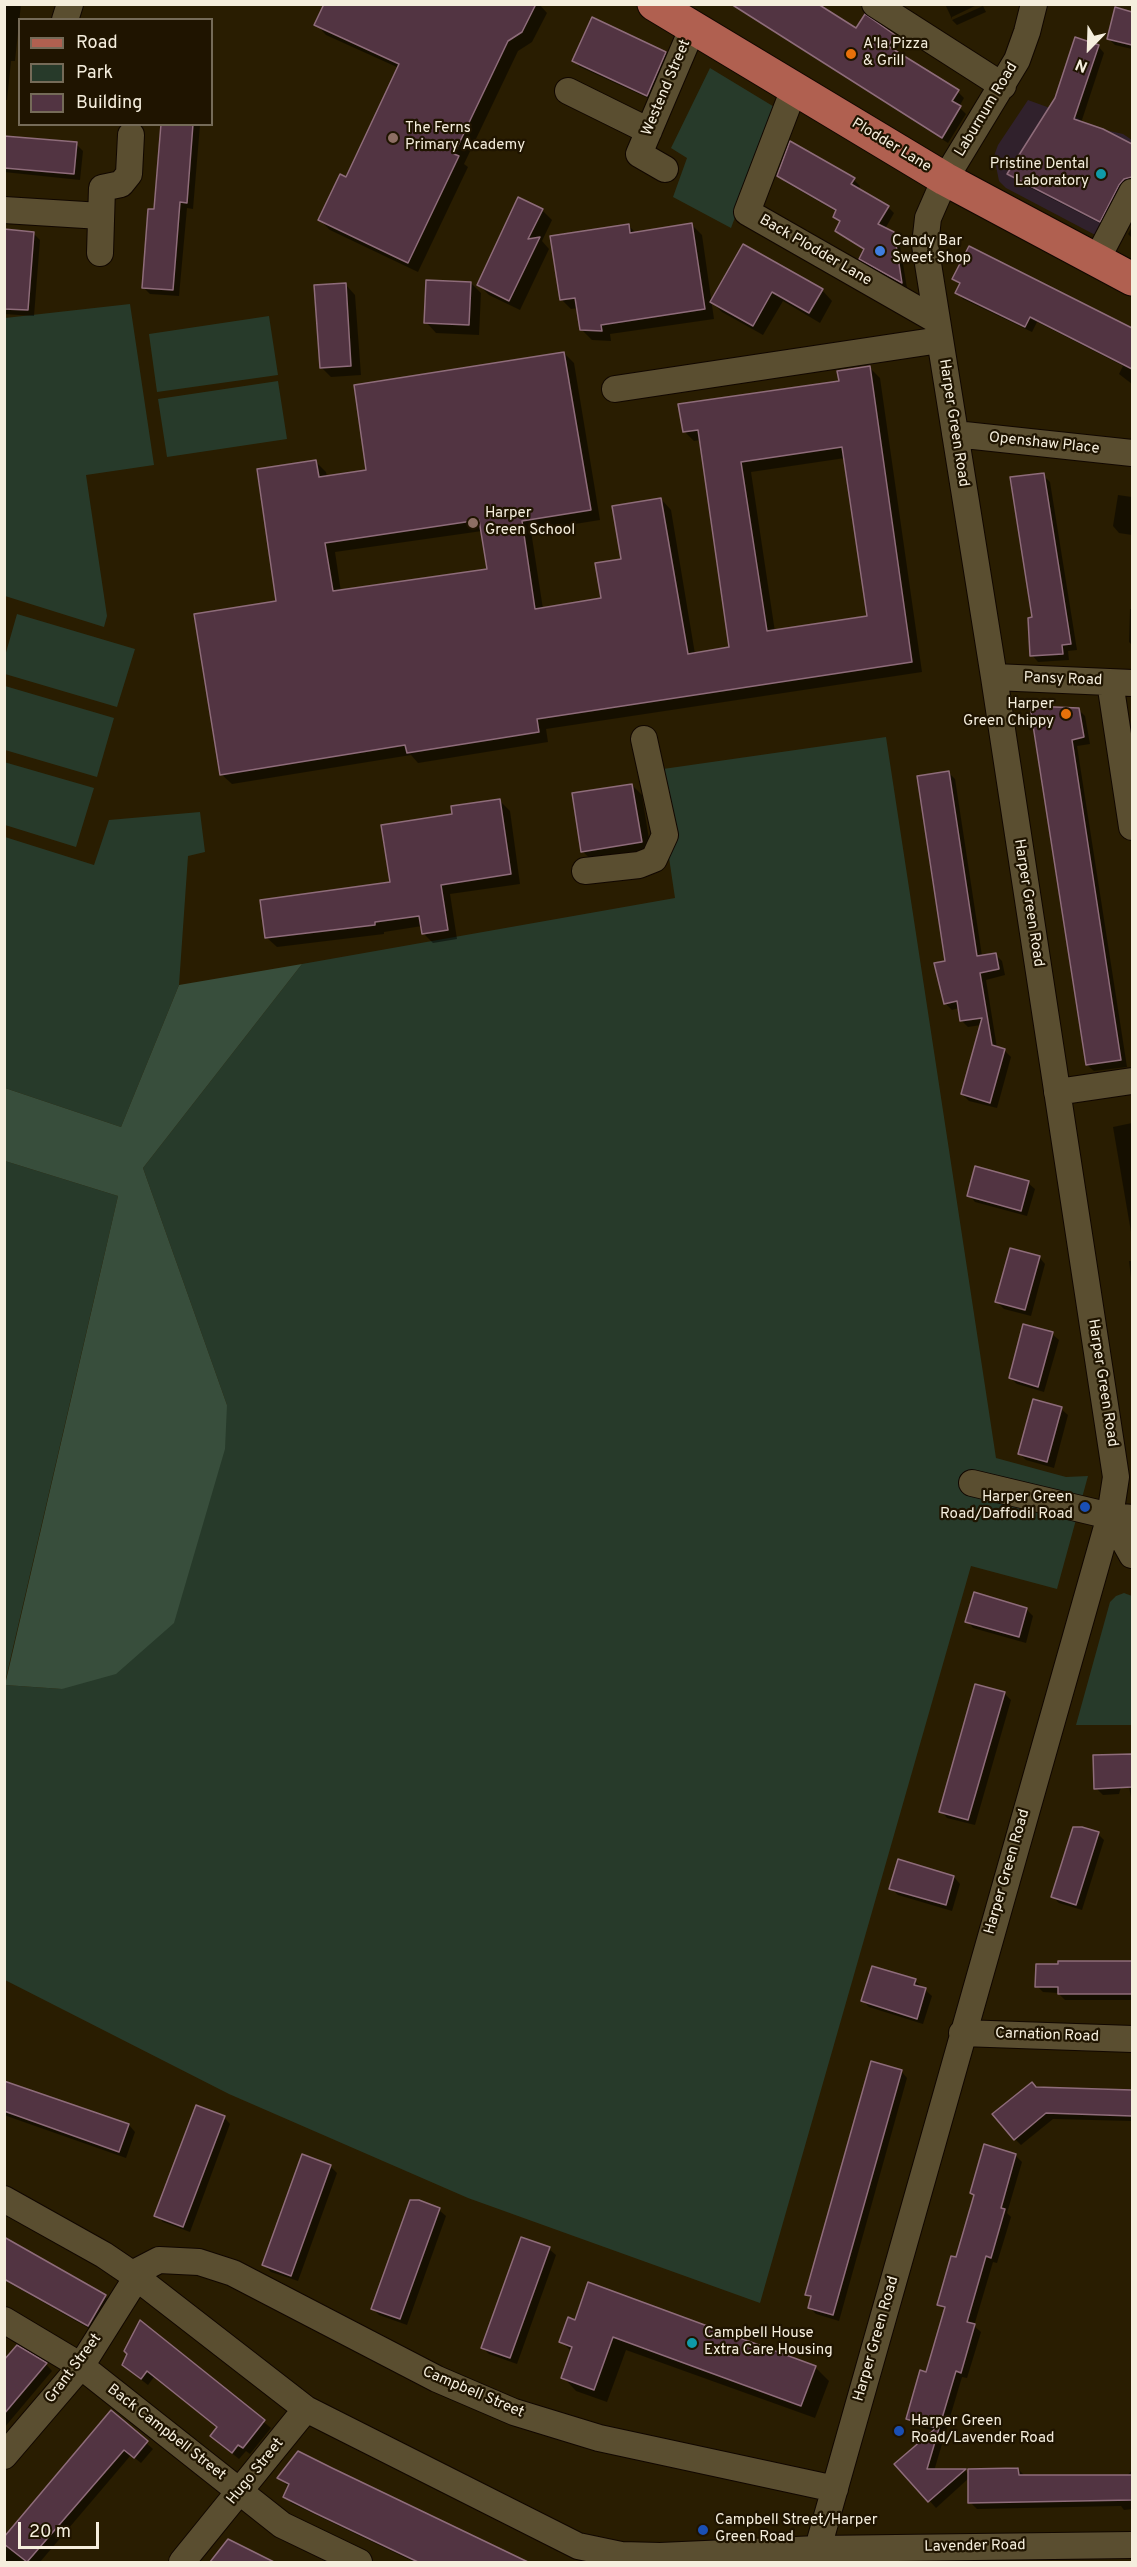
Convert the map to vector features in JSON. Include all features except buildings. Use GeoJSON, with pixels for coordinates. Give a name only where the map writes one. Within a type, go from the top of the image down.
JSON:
{"type":"FeatureCollection","features":[{"type":"Feature","properties":{"kind":"main road","name":"Plodder Lane"},"geometry":{"type":"LineString","coordinates":[[674,13],[794,89],[945,179],[1132,279]]}},
{"type":"Feature","properties":{"kind":"street"},"geometry":{"type":"LineString","coordinates":[[875,4],[1003,86]]}},
{"type":"Feature","properties":{"kind":"street","name":"Laburnum Road"},"geometry":{"type":"LineString","coordinates":[[945,179],[1017,60],[1028,32],[1034,4]]}},
{"type":"Feature","properties":{"kind":"street","name":"Westend Street"},"geometry":{"type":"LineString","coordinates":[[665,169],[639,154],[649,131],[674,13]]}},
{"type":"Feature","properties":{"kind":"street","name":"Back Plodder Lane"},"geometry":{"type":"LineString","coordinates":[[794,89],[747,212],[938,330]]}},
{"type":"Feature","properties":{"kind":"street"},"geometry":{"type":"LineString","coordinates":[[568,91],[649,131]]}},
{"type":"Feature","properties":{"kind":"street"},"geometry":{"type":"LineString","coordinates":[[99,253],[102,188],[121,184],[129,174],[131,135]]}},
{"type":"Feature","properties":{"kind":"street","name":"Harper Green Road"},"geometry":{"type":"LineString","coordinates":[[816,2556],[962,2033],[1121,1517],[994,677],[925,245],[928,218],[945,179]]}},
{"type":"Feature","properties":{"kind":"street"},"geometry":{"type":"LineString","coordinates":[[1096,261],[1132,192]]}},
{"type":"Feature","properties":{"kind":"street"},"geometry":{"type":"LineString","coordinates":[[4,210],[101,216]]}},
{"type":"Feature","properties":{"kind":"street"},"geometry":{"type":"LineString","coordinates":[[615,388],[938,330]]}},
{"type":"Feature","properties":{"kind":"street","name":"Openshaw Place"},"geometry":{"type":"LineString","coordinates":[[955,434],[1132,453]]}},
{"type":"Feature","properties":{"kind":"street","name":"Pansy Road"},"geometry":{"type":"LineString","coordinates":[[994,677],[1121,682]]}},
{"type":"Feature","properties":{"kind":"street"},"geometry":{"type":"LineString","coordinates":[[1121,682],[1132,827]]}},
{"type":"Feature","properties":{"kind":"street"},"geometry":{"type":"LineString","coordinates":[[585,871],[639,865],[654,859],[665,835],[644,739]]}},
{"type":"Feature","properties":{"kind":"street"},"geometry":{"type":"LineString","coordinates":[[1057,1092],[1132,1081]]}},
{"type":"Feature","properties":{"kind":"street"},"geometry":{"type":"LineString","coordinates":[[972,1483],[1121,1517],[1132,1555]]}},
{"type":"Feature","properties":{"kind":"street","name":"Carnation Road"},"geometry":{"type":"LineString","coordinates":[[962,2033],[1132,2039]]}},
{"type":"Feature","properties":{"kind":"street"},"geometry":{"type":"LineString","coordinates":[[4,2199],[105,2255],[306,2409],[578,2546],[619,2559],[816,2556]]}},
{"type":"Feature","properties":{"kind":"street","name":"Campbell Street"},"geometry":{"type":"LineString","coordinates":[[135,2276],[159,2260],[199,2262],[233,2273],[437,2379],[514,2412],[599,2438],[835,2489]]}},
{"type":"Feature","properties":{"kind":"street","name":"Grant Street"},"geometry":{"type":"LineString","coordinates":[[4,2456],[81,2366],[135,2276]]}},
{"type":"Feature","properties":{"kind":"street","name":"Back Campbell Street"},"geometry":{"type":"LineString","coordinates":[[4,2320],[81,2366],[282,2525],[358,2562]]}},
{"type":"Feature","properties":{"kind":"street","name":"Hugo Street"},"geometry":{"type":"LineString","coordinates":[[182,2562],[306,2409]]}},
{"type":"Feature","properties":{"kind":"street","name":"Lavender Road"},"geometry":{"type":"LineString","coordinates":[[816,2556],[1132,2545]]}},
{"type":"Feature","properties":{"kind":"shaded area"},"geometry":{"type":"Polygon","coordinates":[[[1028,100],[1080,119],[1078,124],[1123,134],[1132,140],[1132,172],[1099,237],[1006,188],[999,181],[994,156],[998,145],[1028,100]]]}},
{"type":"Feature","properties":{"kind":"green space"},"geometry":{"type":"Polygon","coordinates":[[[710,68],[776,108],[731,228],[673,197],[687,158],[671,148],[710,68]]]}},
{"type":"Feature","properties":{"kind":"green space"},"geometry":{"type":"Polygon","coordinates":[[[130,304],[154,465],[86,475],[107,616],[104,627],[5,596],[5,318],[130,304]]]}},
{"type":"Feature","properties":{"kind":"green space"},"geometry":{"type":"Polygon","coordinates":[[[269,316],[278,375],[157,392],[149,334],[269,316]]]}},
{"type":"Feature","properties":{"kind":"green space"},"geometry":{"type":"Polygon","coordinates":[[[278,381],[287,439],[167,457],[158,399],[278,381]]]}},
{"type":"Feature","properties":{"kind":"green space"},"geometry":{"type":"Polygon","coordinates":[[[17,614],[135,649],[117,707],[5,674],[5,656],[17,614]]]}},
{"type":"Feature","properties":{"kind":"green space"},"geometry":{"type":"Polygon","coordinates":[[[5,686],[114,718],[97,777],[5,750],[5,686]]]}},
{"type":"Feature","properties":{"kind":"green space"},"geometry":{"type":"Polygon","coordinates":[[[886,737],[996,1458],[1066,1477],[1088,1476],[1057,1589],[971,1566],[760,2303],[468,2198],[229,2094],[5,1980],[5,1685],[62,1689],[227,1405],[143,1168],[302,964],[675,898],[656,770],[886,737]]]}},
{"type":"Feature","properties":{"kind":"green space"},"geometry":{"type":"Polygon","coordinates":[[[4,762],[94,788],[76,847],[5,825],[4,762]]]}},
{"type":"Feature","properties":{"kind":"green space"},"geometry":{"type":"Polygon","coordinates":[[[200,812],[205,852],[188,856],[179,985],[121,1127],[5,1088],[5,837],[94,865],[109,820],[200,812]]]}},
{"type":"Feature","properties":{"kind":"green space"},"geometry":{"type":"Polygon","coordinates":[[[302,964],[143,1168],[227,1405],[225,1449],[174,1623],[116,1674],[62,1689],[5,1685],[118,1196],[5,1161],[5,1088],[121,1127],[179,985],[302,964]]]}},
{"type":"Feature","properties":{"kind":"green space"},"geometry":{"type":"Polygon","coordinates":[[[5,1161],[118,1196],[5,1682],[5,1161]]]}},
{"type":"Feature","properties":{"kind":"green space"},"geometry":{"type":"Polygon","coordinates":[[[1124,1593],[1132,1596],[1132,1725],[1076,1725],[1110,1602],[1116,1596],[1124,1593]]]}},
{"type":"Feature","properties":{"kind":"place","name":"A'la Pizza & Grill"},"geometry":{"type":"Point","coordinates":[851,54]}},
{"type":"Feature","properties":{"kind":"place","name":"The Ferns Primary Academy"},"geometry":{"type":"Point","coordinates":[393,138]}},
{"type":"Feature","properties":{"kind":"place","name":"Pristine Dental Laboratory"},"geometry":{"type":"Point","coordinates":[1101,174]}},
{"type":"Feature","properties":{"kind":"place","name":"Candy Bar Sweet Shop"},"geometry":{"type":"Point","coordinates":[880,251]}},
{"type":"Feature","properties":{"kind":"place","name":"Harper Green School"},"geometry":{"type":"Point","coordinates":[473,523]}},
{"type":"Feature","properties":{"kind":"place","name":"Harper Green Chippy"},"geometry":{"type":"Point","coordinates":[1066,714]}},
{"type":"Feature","properties":{"kind":"place","name":"Harper Green Road/Daffodil Road"},"geometry":{"type":"Point","coordinates":[1085,1507]}},
{"type":"Feature","properties":{"kind":"place","name":"Campbell House Extra Care Housing"},"geometry":{"type":"Point","coordinates":[692,2343]}},
{"type":"Feature","properties":{"kind":"place","name":"Harper Green Road/Lavender Road"},"geometry":{"type":"Point","coordinates":[899,2431]}},
{"type":"Feature","properties":{"kind":"place","name":"Campbell Street/Harper Green Road"},"geometry":{"type":"Point","coordinates":[703,2530]}}]}
